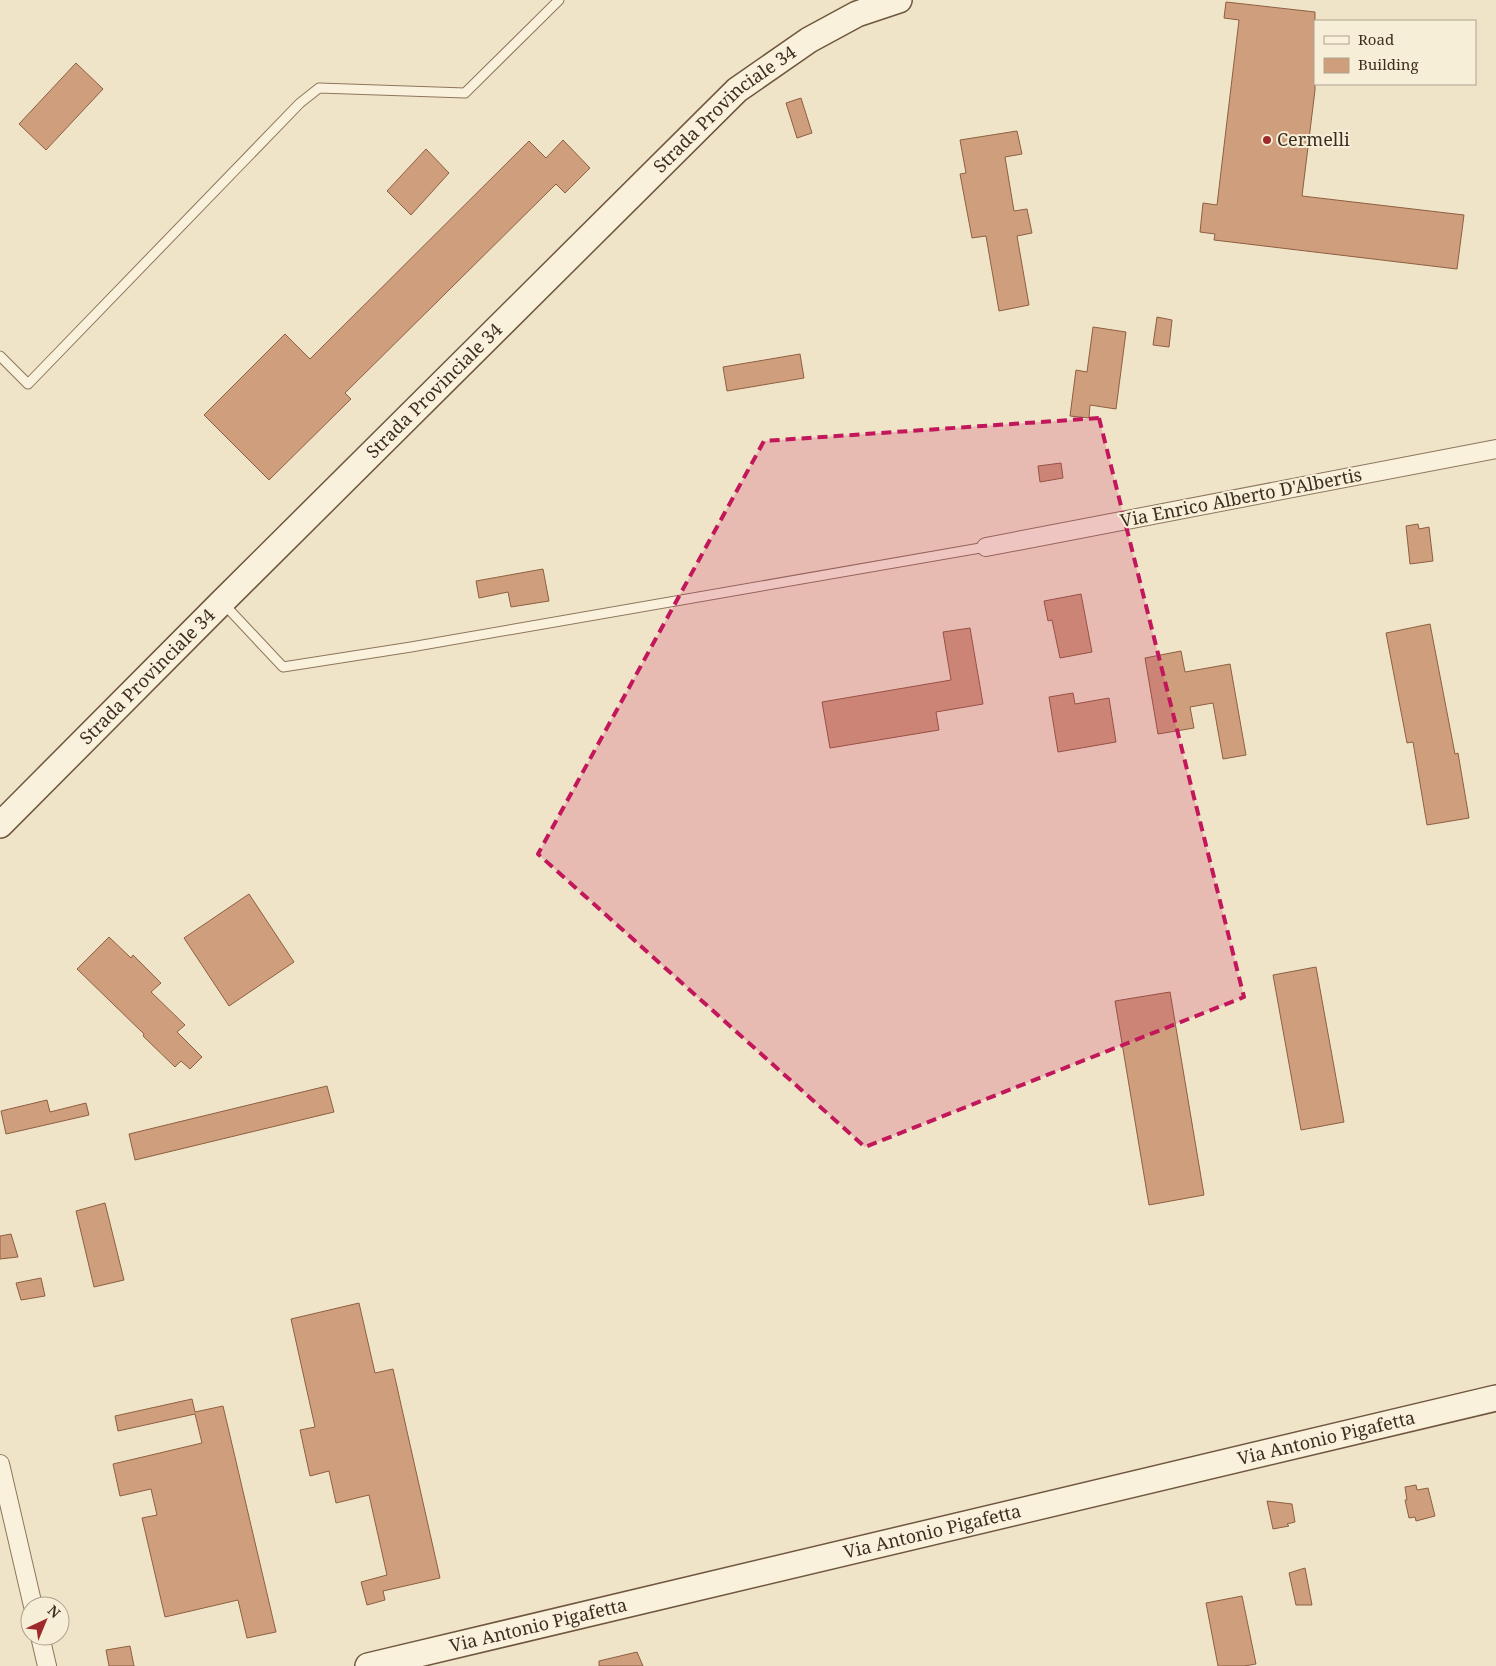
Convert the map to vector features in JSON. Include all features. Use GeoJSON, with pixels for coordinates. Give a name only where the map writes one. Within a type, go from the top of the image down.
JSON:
{"type":"FeatureCollection","features":[{"type":"Feature","properties":{"kind":"main road","name":"Strada Provinciale 34"},"geometry":{"type":"LineString","coordinates":[[0,825],[737,90],[808,40],[857,14],[899,0]]}},
{"type":"Feature","properties":{"kind":"main road","name":"Via Antonio Pigafetta"},"geometry":{"type":"LineString","coordinates":[[368,1666],[1496,1398]]}},
{"type":"Feature","properties":{"kind":"street","name":"Via Enrico Alberto D'Albertis"},"geometry":{"type":"LineString","coordinates":[[986,547],[1496,449]]}},
{"type":"Feature","properties":{"kind":"street"},"geometry":{"type":"LineString","coordinates":[[0,1464],[31,1596]]}},
{"type":"Feature","properties":{"kind":"street"},"geometry":{"type":"LineString","coordinates":[[42,1646],[47,1666]]}},
{"type":"Feature","properties":{"kind":"lane"},"geometry":{"type":"LineString","coordinates":[[0,356],[28,384],[300,103],[319,88],[465,93],[559,0]]}},
{"type":"Feature","properties":{"kind":"lane"},"geometry":{"type":"LineString","coordinates":[[222,602],[283,667],[421,645],[986,547]]}},
{"type":"Feature","properties":{"kind":"highlighted area"},"geometry":{"type":"Polygon","coordinates":[[[1099,418],[1244,997],[865,1147],[538,854],[764,441],[1099,418]]]}},
{"type":"Feature","properties":{"kind":"building","name":"Cermelli"},"geometry":{"type":"Polygon","coordinates":[[[1226,2],[1315,12],[1315,90],[1302,196],[1464,215],[1457,269],[1214,240],[1215,234],[1200,232],[1203,203],[1217,205],[1239,20],[1224,18],[1226,2]]]}},
{"type":"Feature","properties":{"kind":"building"},"geometry":{"type":"Polygon","coordinates":[[[76,63],[103,89],[46,150],[19,124],[76,63]]]}},
{"type":"Feature","properties":{"kind":"building"},"geometry":{"type":"Polygon","coordinates":[[[801,98],[812,133],[797,138],[786,103],[801,98]]]}},
{"type":"Feature","properties":{"kind":"building"},"geometry":{"type":"Polygon","coordinates":[[[1017,131],[1022,154],[1005,157],[1014,211],[1027,209],[1032,233],[1017,236],[1029,305],[999,311],[986,236],[972,238],[960,174],[966,173],[960,140],[1017,131]]]}},
{"type":"Feature","properties":{"kind":"building"},"geometry":{"type":"Polygon","coordinates":[[[563,140],[590,168],[565,193],[556,184],[345,393],[351,399],[269,480],[204,415],[285,334],[310,359],[529,141],[546,158],[563,140]]]}},
{"type":"Feature","properties":{"kind":"building"},"geometry":{"type":"Polygon","coordinates":[[[426,149],[449,173],[411,215],[387,191],[426,149]]]}},
{"type":"Feature","properties":{"kind":"building"},"geometry":{"type":"Polygon","coordinates":[[[1157,317],[1172,320],[1169,347],[1153,345],[1157,317]]]}},
{"type":"Feature","properties":{"kind":"building"},"geometry":{"type":"Polygon","coordinates":[[[1093,327],[1126,332],[1116,409],[1090,405],[1089,418],[1070,416],[1076,370],[1087,372],[1093,327]]]}},
{"type":"Feature","properties":{"kind":"building"},"geometry":{"type":"Polygon","coordinates":[[[800,354],[804,378],[727,391],[723,367],[800,354]]]}},
{"type":"Feature","properties":{"kind":"building"},"geometry":{"type":"Polygon","coordinates":[[[1061,463],[1063,478],[1040,482],[1038,466],[1061,463]]]}},
{"type":"Feature","properties":{"kind":"building"},"geometry":{"type":"Polygon","coordinates":[[[1418,524],[1419,529],[1429,527],[1433,561],[1410,564],[1406,526],[1418,524]]]}},
{"type":"Feature","properties":{"kind":"building"},"geometry":{"type":"Polygon","coordinates":[[[543,569],[549,601],[511,607],[508,592],[479,598],[476,581],[543,569]]]}},
{"type":"Feature","properties":{"kind":"building"},"geometry":{"type":"Polygon","coordinates":[[[1081,594],[1092,652],[1060,658],[1052,620],[1048,621],[1044,601],[1081,594]]]}},
{"type":"Feature","properties":{"kind":"building"},"geometry":{"type":"Polygon","coordinates":[[[1430,624],[1455,754],[1458,753],[1469,818],[1427,825],[1413,742],[1407,743],[1386,633],[1430,624]]]}},
{"type":"Feature","properties":{"kind":"building"},"geometry":{"type":"Polygon","coordinates":[[[970,628],[983,704],[936,712],[939,730],[830,748],[822,702],[951,680],[943,632],[970,628]]]}},
{"type":"Feature","properties":{"kind":"building"},"geometry":{"type":"Polygon","coordinates":[[[1181,651],[1185,672],[1230,664],[1246,755],[1223,759],[1213,703],[1190,707],[1194,728],[1158,734],[1145,658],[1181,651]]]}},
{"type":"Feature","properties":{"kind":"building"},"geometry":{"type":"Polygon","coordinates":[[[1073,693],[1075,704],[1109,698],[1116,742],[1058,752],[1049,697],[1073,693]]]}},
{"type":"Feature","properties":{"kind":"building"},"geometry":{"type":"Polygon","coordinates":[[[249,894],[294,962],[229,1006],[184,938],[249,894]]]}},
{"type":"Feature","properties":{"kind":"building"},"geometry":{"type":"Polygon","coordinates":[[[109,937],[131,958],[133,955],[161,983],[151,992],[185,1025],[177,1032],[202,1057],[190,1069],[181,1061],[175,1067],[77,969],[109,937]]]}},
{"type":"Feature","properties":{"kind":"building"},"geometry":{"type":"Polygon","coordinates":[[[1316,967],[1344,1122],[1301,1130],[1273,975],[1316,967]]]}},
{"type":"Feature","properties":{"kind":"building"},"geometry":{"type":"Polygon","coordinates":[[[1170,992],[1204,1195],[1149,1205],[1115,1001],[1170,992]]]}},
{"type":"Feature","properties":{"kind":"building"},"geometry":{"type":"Polygon","coordinates":[[[327,1086],[334,1112],[135,1160],[129,1134],[327,1086]]]}},
{"type":"Feature","properties":{"kind":"building"},"geometry":{"type":"Polygon","coordinates":[[[47,1100],[50,1112],[86,1103],[89,1115],[6,1134],[1,1111],[47,1100]]]}},
{"type":"Feature","properties":{"kind":"building"},"geometry":{"type":"Polygon","coordinates":[[[105,1203],[124,1280],[94,1287],[76,1211],[105,1203]]]}},
{"type":"Feature","properties":{"kind":"building"},"geometry":{"type":"Polygon","coordinates":[[[11,1234],[18,1257],[0,1259],[0,1236],[11,1234]]]}},
{"type":"Feature","properties":{"kind":"building"},"geometry":{"type":"Polygon","coordinates":[[[41,1278],[45,1296],[21,1300],[16,1283],[41,1278]]]}},
{"type":"Feature","properties":{"kind":"building"},"geometry":{"type":"Polygon","coordinates":[[[359,1303],[375,1373],[393,1369],[440,1578],[383,1591],[385,1600],[367,1605],[361,1582],[387,1575],[369,1495],[336,1503],[329,1471],[310,1476],[300,1430],[315,1427],[291,1319],[359,1303]]]}},
{"type":"Feature","properties":{"kind":"building"},"geometry":{"type":"Polygon","coordinates":[[[192,1399],[195,1412],[223,1406],[276,1632],[247,1638],[238,1600],[165,1617],[142,1518],[157,1515],[151,1489],[120,1496],[113,1464],[202,1443],[195,1414],[118,1431],[115,1416],[192,1399]]]}},
{"type":"Feature","properties":{"kind":"building"},"geometry":{"type":"Polygon","coordinates":[[[1416,1485],[1417,1490],[1428,1488],[1435,1516],[1416,1521],[1415,1517],[1409,1518],[1405,1500],[1407,1500],[1405,1487],[1416,1485]]]}},
{"type":"Feature","properties":{"kind":"building"},"geometry":{"type":"Polygon","coordinates":[[[1267,1501],[1292,1504],[1295,1522],[1287,1524],[1289,1526],[1273,1529],[1267,1501]]]}},
{"type":"Feature","properties":{"kind":"building"},"geometry":{"type":"Polygon","coordinates":[[[1305,1568],[1312,1605],[1296,1605],[1289,1573],[1305,1568]]]}},
{"type":"Feature","properties":{"kind":"building"},"geometry":{"type":"Polygon","coordinates":[[[1242,1596],[1256,1664],[1218,1666],[1206,1603],[1242,1596]]]}},
{"type":"Feature","properties":{"kind":"building"},"geometry":{"type":"Polygon","coordinates":[[[130,1646],[134,1666],[109,1666],[106,1650],[130,1646]]]}},
{"type":"Feature","properties":{"kind":"building"},"geometry":{"type":"Polygon","coordinates":[[[637,1652],[643,1666],[599,1666],[599,1661],[637,1652]]]}},
{"type":"Feature","properties":{"kind":"place","name":"Cermelli"},"geometry":{"type":"Point","coordinates":[1267,140]}}]}
